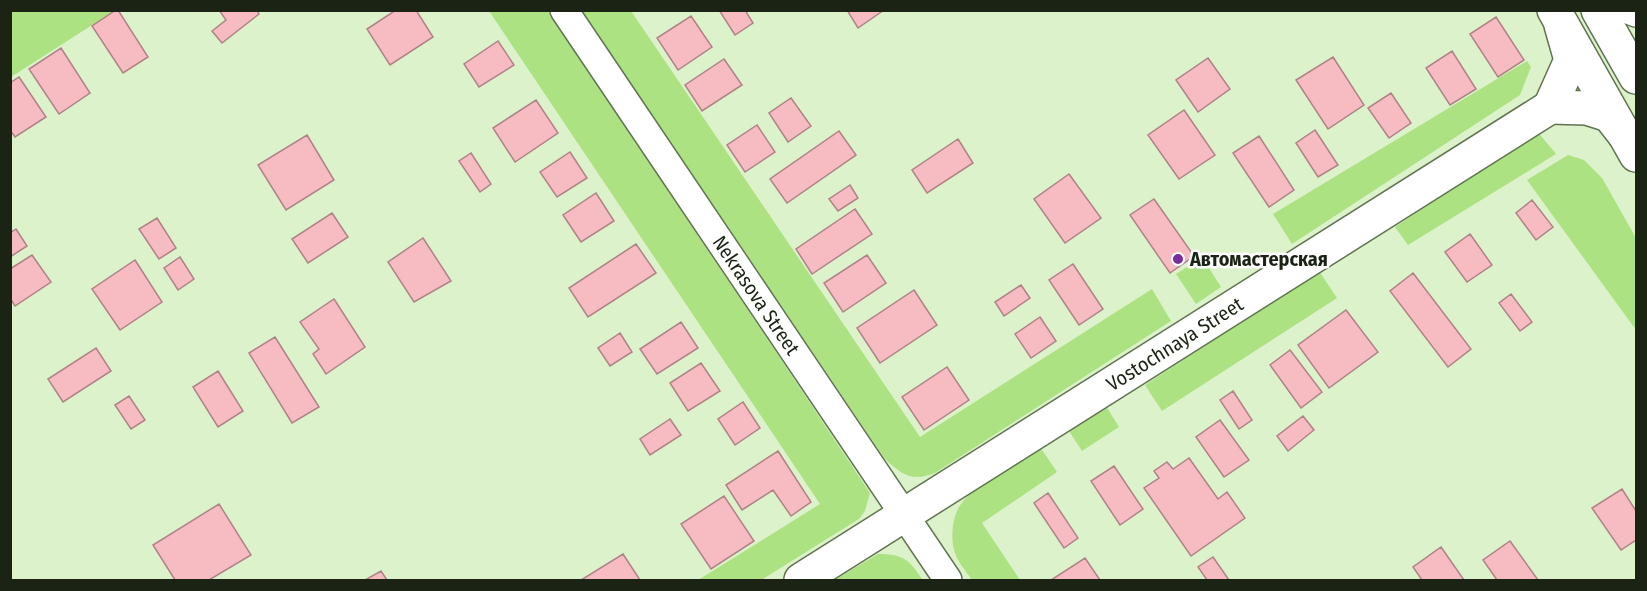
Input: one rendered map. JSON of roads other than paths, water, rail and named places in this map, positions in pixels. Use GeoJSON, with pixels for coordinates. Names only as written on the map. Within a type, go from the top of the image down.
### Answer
{"type":"FeatureCollection","features":[{"type":"Feature","properties":{"kind":"street","name":"Nekrasova Street"},"geometry":{"type":"LineString","coordinates":[[564,10],[948,580]]}},
{"type":"Feature","properties":{"kind":"street"},"geometry":{"type":"LineString","coordinates":[[1598,10],[1636,77]]}},
{"type":"Feature","properties":{"kind":"street"},"geometry":{"type":"LineString","coordinates":[[1628,10],[1636,13]]}},
{"type":"Feature","properties":{"kind":"street"},"geometry":{"type":"LineString","coordinates":[[1557,17],[1571,60],[1550,107],[1587,108],[1609,115],[1630,143]]}},
{"type":"Feature","properties":{"kind":"street"},"geometry":{"type":"LineString","coordinates":[[1557,17],[1630,143]]}},
{"type":"Feature","properties":{"kind":"street","name":"Vostochnaya Street"},"geometry":{"type":"LineString","coordinates":[[801,580],[1550,107]]}},
{"type":"Feature","properties":{"kind":"place","name":"Автомастерская"},"geometry":{"type":"Point","coordinates":[1178,259]}}]}
